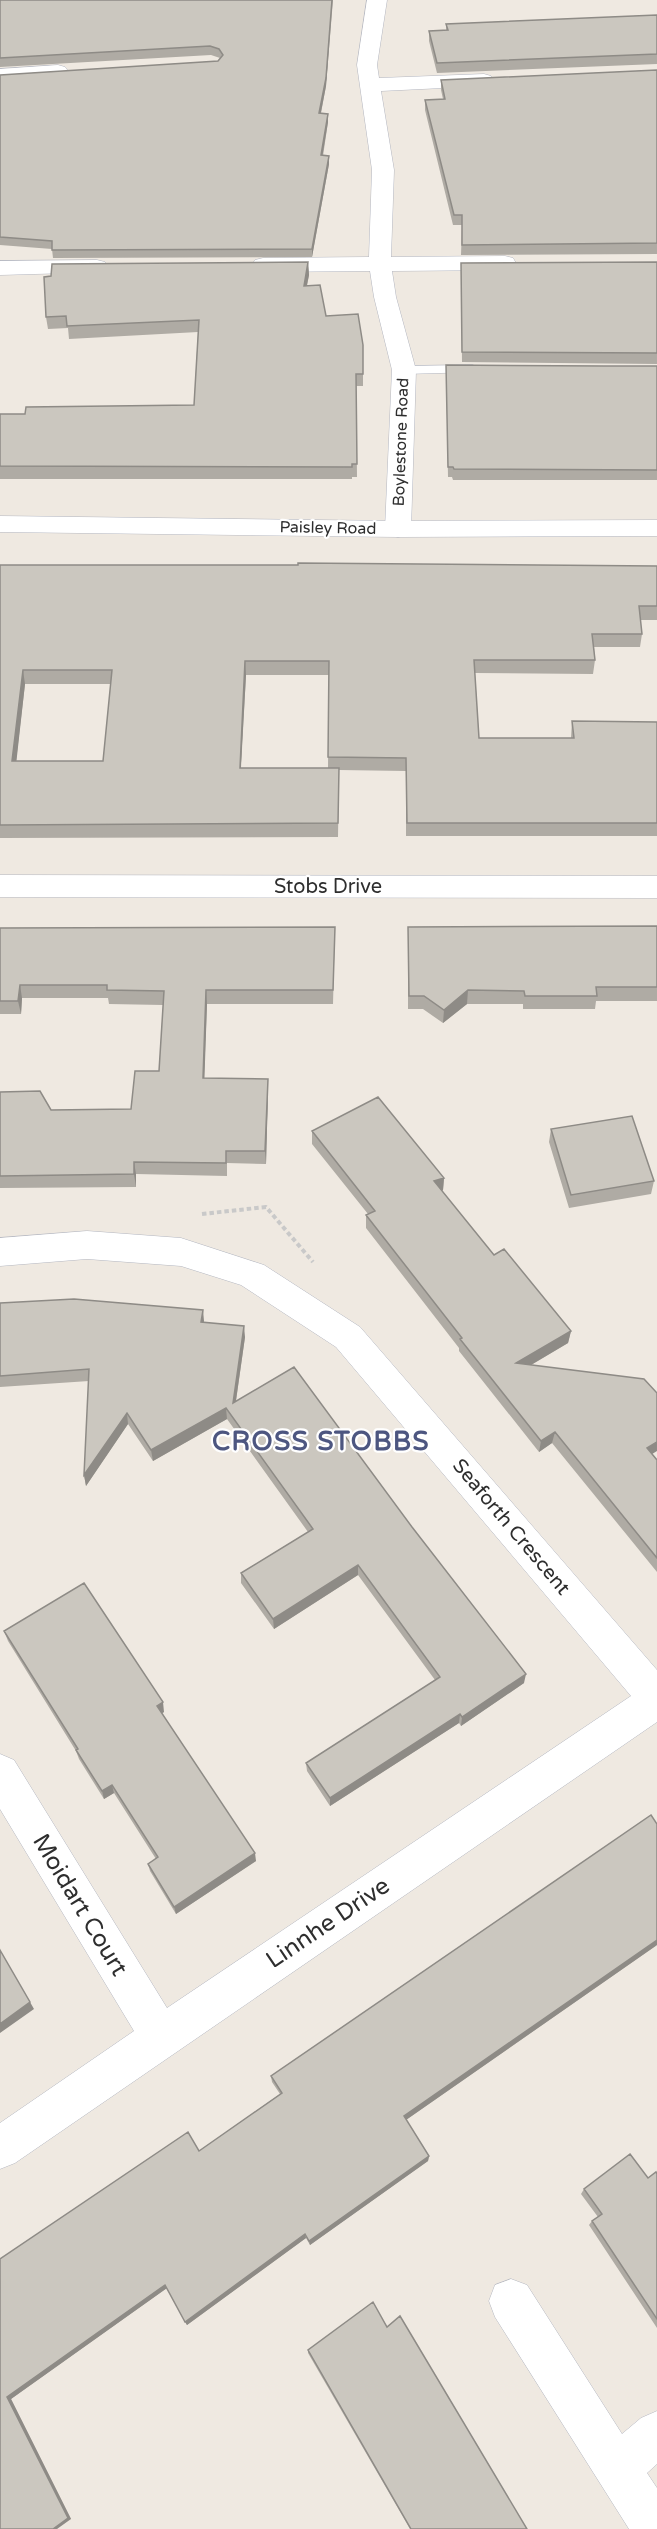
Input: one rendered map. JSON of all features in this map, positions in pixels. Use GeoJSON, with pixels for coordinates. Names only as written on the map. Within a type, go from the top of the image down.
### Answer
{"type":"FeatureCollection","features":[{"type":"Feature","properties":{"kind":"street","name":"Boylestone Road"},"geometry":{"type":"LineString","coordinates":[[377,0],[367,65],[383,170],[380,264],[385,297],[404,370],[398,529]]}},
{"type":"Feature","properties":{"kind":"street"},"geometry":{"type":"LineString","coordinates":[[0,75],[82,70]]}},
{"type":"Feature","properties":{"kind":"street"},"geometry":{"type":"LineString","coordinates":[[369,85],[507,79]]}},
{"type":"Feature","properties":{"kind":"street"},"geometry":{"type":"LineString","coordinates":[[238,266],[522,263]]}},
{"type":"Feature","properties":{"kind":"street"},"geometry":{"type":"LineString","coordinates":[[0,268],[119,267]]}},
{"type":"Feature","properties":{"kind":"street","name":"Paisley Road"},"geometry":{"type":"LineString","coordinates":[[0,524],[398,529],[657,528]]}},
{"type":"Feature","properties":{"kind":"street","name":"Stobs Drive"},"geometry":{"type":"LineString","coordinates":[[0,886],[657,887]]}},
{"type":"Feature","properties":{"kind":"street","name":"Seaforth Crescent"},"geometry":{"type":"LineString","coordinates":[[0,1252],[87,1245],[181,1252],[252,1275],[348,1336],[657,1699]]}},
{"type":"Feature","properties":{"kind":"street","name":"Linnhe Drive"},"geometry":{"type":"LineString","coordinates":[[0,2148],[657,1699]]}},
{"type":"Feature","properties":{"kind":"street","name":"Moidart Court"},"geometry":{"type":"LineString","coordinates":[[0,1773],[160,2037]]}},
{"type":"Feature","properties":{"kind":"street"},"geometry":{"type":"LineString","coordinates":[[511,2301],[656,2529]]}},
{"type":"Feature","properties":{"kind":"street"},"geometry":{"type":"LineString","coordinates":[[617,2469],[657,2434]]}},
{"type":"Feature","properties":{"kind":"lane"},"geometry":{"type":"LineString","coordinates":[[404,370],[435,368],[491,370]]}},
{"type":"Feature","properties":{"kind":"building"},"geometry":{"type":"Polygon","coordinates":[[[0,0],[332,0],[326,78],[319,113],[328,114],[321,155],[329,156],[312,249],[52,250],[52,241],[0,237],[0,75],[218,61],[223,55],[219,49],[210,46],[0,58],[0,0]]]}},
{"type":"Feature","properties":{"kind":"building"},"geometry":{"type":"Polygon","coordinates":[[[657,15],[657,54],[437,63],[429,31],[448,30],[446,24],[657,15]]]}},
{"type":"Feature","properties":{"kind":"building"},"geometry":{"type":"Polygon","coordinates":[[[657,70],[657,243],[462,245],[462,215],[454,215],[425,100],[445,99],[441,80],[657,70]]]}},
{"type":"Feature","properties":{"kind":"building"},"geometry":{"type":"Polygon","coordinates":[[[308,262],[304,286],[320,285],[326,316],[358,314],[363,345],[363,374],[356,374],[357,464],[352,464],[352,467],[0,466],[0,414],[25,414],[26,407],[194,405],[199,320],[67,326],[66,316],[46,317],[44,277],[51,276],[52,264],[308,262]]]}},
{"type":"Feature","properties":{"kind":"building"},"geometry":{"type":"Polygon","coordinates":[[[657,262],[657,353],[462,352],[461,263],[657,262]]]}},
{"type":"Feature","properties":{"kind":"building"},"geometry":{"type":"Polygon","coordinates":[[[446,365],[657,366],[657,470],[454,469],[448,467],[446,365]]]}},
{"type":"Feature","properties":{"kind":"building"},"geometry":{"type":"Polygon","coordinates":[[[298,563],[657,566],[657,606],[639,606],[642,634],[592,634],[595,660],[474,660],[479,738],[574,738],[572,721],[657,722],[657,823],[407,823],[406,758],[328,757],[329,661],[245,661],[240,768],[339,768],[338,823],[0,825],[0,565],[298,565],[298,563]],[[23,670],[12,761],[103,761],[112,670],[23,670]]]}},
{"type":"Feature","properties":{"kind":"building"},"geometry":{"type":"Polygon","coordinates":[[[657,926],[657,987],[596,987],[597,996],[525,996],[524,991],[468,990],[444,1010],[424,996],[409,996],[408,927],[657,926]]]}},
{"type":"Feature","properties":{"kind":"building"},"geometry":{"type":"Polygon","coordinates":[[[335,927],[333,990],[206,990],[203,1078],[268,1079],[265,1151],[226,1151],[226,1163],[134,1162],[134,1174],[0,1176],[0,1092],[40,1091],[51,1110],[131,1109],[135,1071],[159,1071],[164,991],[107,990],[107,985],[20,985],[18,1001],[0,1001],[0,928],[335,927]]]}},
{"type":"Feature","properties":{"kind":"building"},"geometry":{"type":"Polygon","coordinates":[[[378,1097],[444,1178],[434,1181],[494,1255],[504,1249],[571,1331],[516,1363],[644,1379],[657,1393],[657,1442],[647,1448],[657,1460],[657,1558],[555,1432],[541,1441],[366,1215],[375,1211],[312,1131],[378,1097]]]}},
{"type":"Feature","properties":{"kind":"building"},"geometry":{"type":"Polygon","coordinates":[[[632,1116],[654,1181],[571,1195],[551,1129],[632,1116]]]}},
{"type":"Feature","properties":{"kind":"building"},"geometry":{"type":"Polygon","coordinates":[[[74,1299],[203,1310],[201,1322],[244,1326],[233,1403],[294,1367],[412,1527],[526,1674],[462,1717],[460,1714],[330,1798],[306,1763],[440,1677],[358,1565],[273,1619],[241,1573],[313,1529],[226,1408],[151,1450],[127,1413],[84,1475],[89,1369],[0,1376],[0,1303],[74,1299]]]}},
{"type":"Feature","properties":{"kind":"building"},"geometry":{"type":"Polygon","coordinates":[[[84,1583],[163,1702],[157,1706],[255,1853],[174,1907],[148,1864],[158,1857],[112,1785],[102,1791],[4,1631],[84,1583]]]}},
{"type":"Feature","properties":{"kind":"building"},"geometry":{"type":"Polygon","coordinates":[[[651,1815],[657,1824],[657,1940],[404,2116],[429,2156],[309,2241],[305,2234],[185,2322],[165,2285],[7,2397],[68,2518],[53,2529],[0,2529],[0,2259],[188,2132],[199,2151],[282,2093],[271,2076],[651,1815]]]}},
{"type":"Feature","properties":{"kind":"building"},"geometry":{"type":"Polygon","coordinates":[[[0,1950],[30,2002],[0,2024],[0,1950]]]}},
{"type":"Feature","properties":{"kind":"building"},"geometry":{"type":"Polygon","coordinates":[[[630,2154],[648,2178],[656,2172],[657,2174],[657,2319],[592,2221],[602,2214],[584,2189],[630,2154]]]}},
{"type":"Feature","properties":{"kind":"building"},"geometry":{"type":"Polygon","coordinates":[[[373,2302],[387,2327],[400,2316],[527,2529],[411,2529],[308,2350],[373,2302]]]}},
{"type":"Feature","properties":{"kind":"district","name":"CROSS STOBBS"},"geometry":{"type":"Point","coordinates":[321,1441]}}]}
